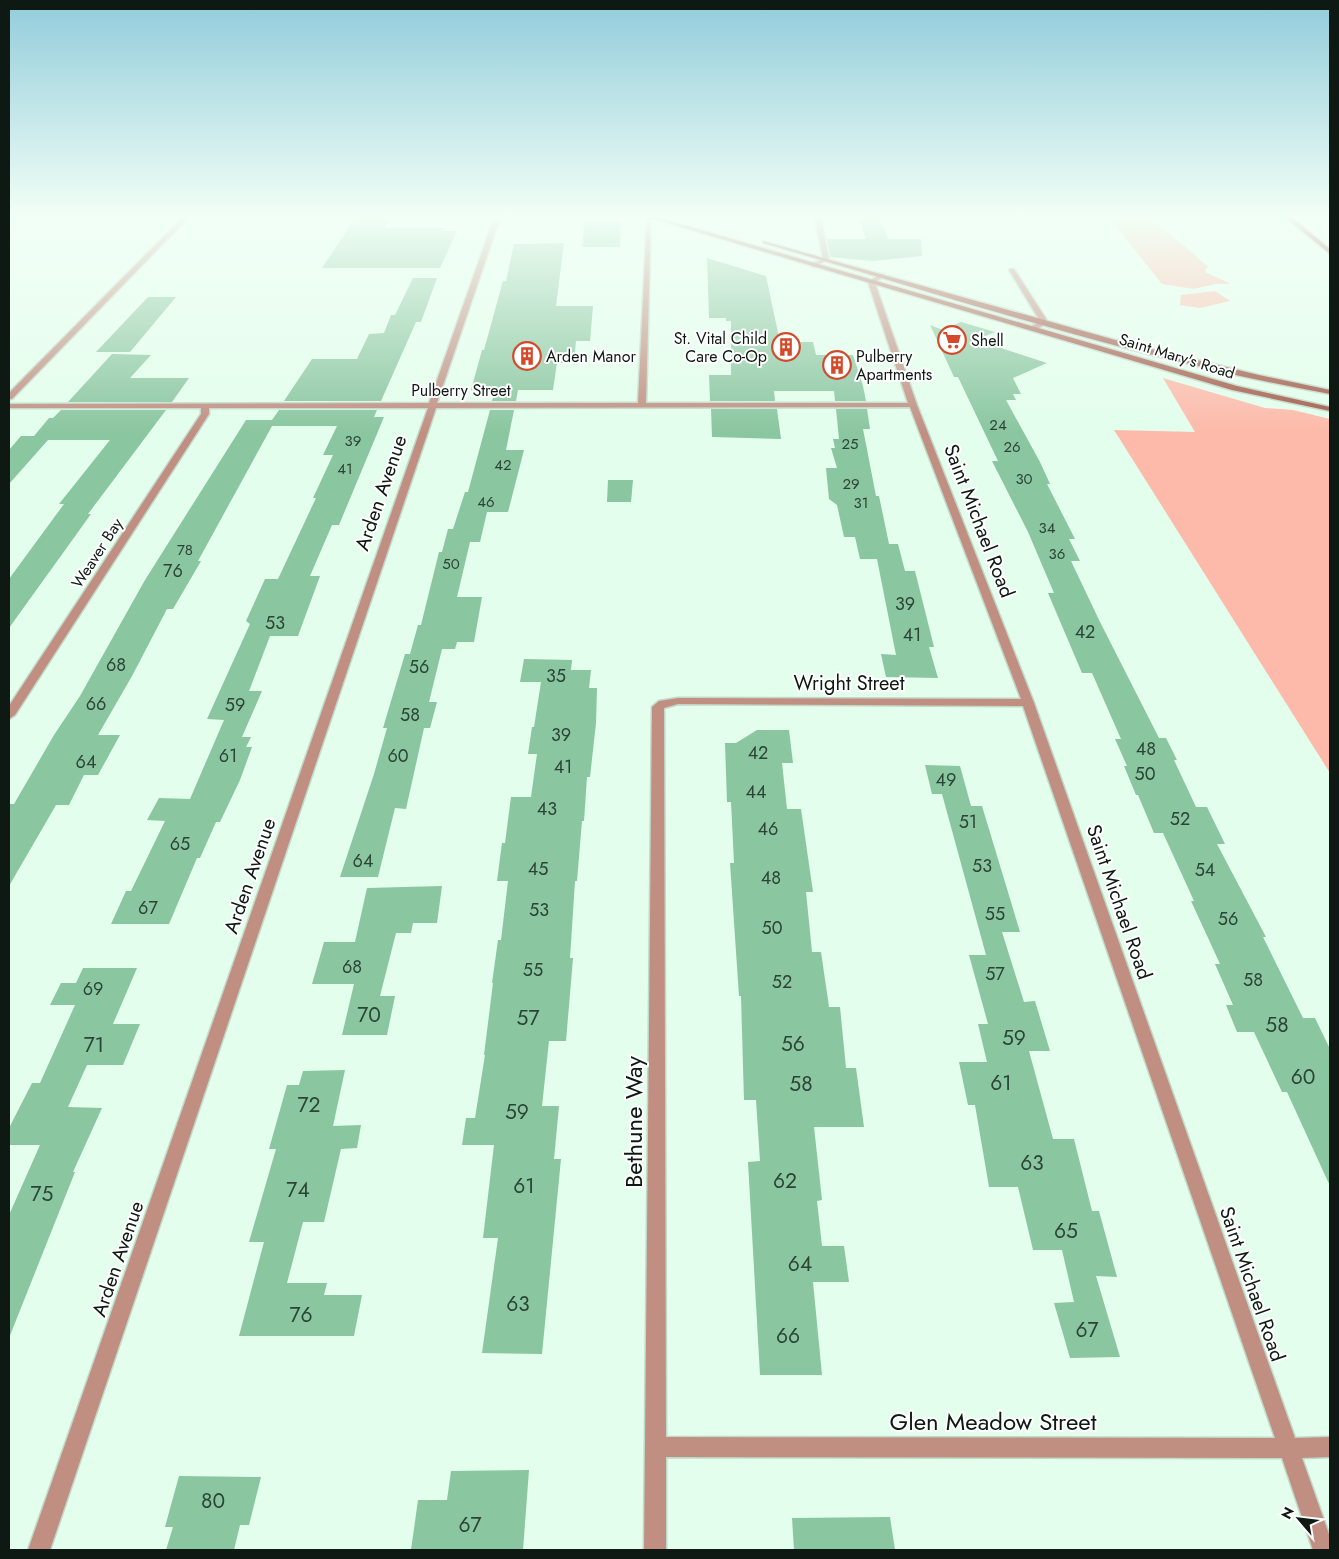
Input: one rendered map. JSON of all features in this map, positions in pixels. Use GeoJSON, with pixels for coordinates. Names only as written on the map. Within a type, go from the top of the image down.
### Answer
{"type":"FeatureCollection","features":[{"type":"Feature","properties":{"kind":"main road","name":"Saint Mary's Road"},"geometry":{"type":"LineString","coordinates":[[907,288],[1033,328],[1235,388],[1330,409]]}},
{"type":"Feature","properties":{"kind":"main road","name":"Saint Mary's Road"},"geometry":{"type":"LineString","coordinates":[[914,288],[1152,353],[1252,377],[1330,392]]}},
{"type":"Feature","properties":{"kind":"street"},"geometry":{"type":"LineString","coordinates":[[9,398],[117,288]]}},
{"type":"Feature","properties":{"kind":"street","name":"Arden Avenue"},"geometry":{"type":"LineString","coordinates":[[39,1550],[473,288]]}},
{"type":"Feature","properties":{"kind":"street"},"geometry":{"type":"LineString","coordinates":[[642,405],[645,288]]}},
{"type":"Feature","properties":{"kind":"street","name":"Saint Michael Road"},"geometry":{"type":"LineString","coordinates":[[880,288],[913,406],[1028,703],[1324,1550]]}},
{"type":"Feature","properties":{"kind":"street"},"geometry":{"type":"LineString","coordinates":[[1023,288],[1044,322],[1033,328]]}},
{"type":"Feature","properties":{"kind":"street","name":"Pulberry Street"},"geometry":{"type":"LineString","coordinates":[[9,406],[913,406]]}},
{"type":"Feature","properties":{"kind":"street","name":"Weaver Bay"},"geometry":{"type":"LineString","coordinates":[[9,715],[205,414],[205,406]]}},
{"type":"Feature","properties":{"kind":"street","name":"Wright Street"},"geometry":{"type":"LineString","coordinates":[[670,701],[1028,703]]}},
{"type":"Feature","properties":{"kind":"street","name":"Bethune Way"},"geometry":{"type":"LineString","coordinates":[[655,1550],[658,707],[670,701]]}},
{"type":"Feature","properties":{"kind":"street","name":"Glen Meadow Street"},"geometry":{"type":"LineString","coordinates":[[656,1447],[1330,1447]]}},
{"type":"Feature","properties":{"kind":"shaded area"},"geometry":{"type":"Polygon","coordinates":[[[1215,291],[1230,301],[1200,308],[1180,305],[1181,295],[1215,291]]]}},
{"type":"Feature","properties":{"kind":"shaded area"},"geometry":{"type":"Polygon","coordinates":[[[1163,378],[1265,408],[1293,410],[1330,419],[1330,773],[1114,430],[1195,432],[1163,378]]]}},
{"type":"Feature","properties":{"kind":"building"},"geometry":{"type":"Polygon","coordinates":[[[408,288],[433,288],[421,322],[416,322],[381,401],[284,401],[312,359],[357,359],[369,334],[384,333],[391,315],[395,315],[408,288]]]}},
{"type":"Feature","properties":{"kind":"building"},"geometry":{"type":"Polygon","coordinates":[[[501,288],[558,288],[556,306],[593,306],[590,341],[576,341],[574,363],[557,363],[553,390],[518,390],[516,401],[492,401],[495,390],[471,390],[482,350],[484,350],[501,288]]]}},
{"type":"Feature","properties":{"kind":"building"},"geometry":{"type":"Polygon","coordinates":[[[708,288],[768,288],[780,342],[813,342],[816,355],[853,355],[866,401],[835,401],[834,391],[774,391],[775,401],[710,401],[709,375],[731,375],[731,321],[726,321],[726,318],[709,318],[708,288]]]}},
{"type":"Feature","properties":{"kind":"building"},"geometry":{"type":"Polygon","coordinates":[[[148,297],[176,297],[130,352],[96,352],[148,297]]]}},
{"type":"Feature","properties":{"kind":"building"},"geometry":{"type":"Polygon","coordinates":[[[961,322],[995,332],[976,340],[1047,363],[1013,378],[1021,394],[1013,394],[1016,400],[1006,400],[1040,462],[1050,484],[1047,484],[1075,539],[1069,539],[1080,561],[1071,561],[1100,622],[1159,738],[1166,738],[1196,807],[1207,807],[1225,844],[1217,844],[1266,937],[1263,937],[1303,1018],[1315,1018],[1330,1049],[1330,1186],[1287,1092],[1282,1092],[1254,1032],[1237,1032],[1226,1005],[1233,1005],[1215,964],[1220,964],[1191,901],[1194,901],[1163,833],[1154,833],[1138,795],[1136,795],[1124,766],[1127,766],[1115,739],[1121,739],[1092,673],[1082,673],[1048,593],[1054,593],[1028,532],[992,461],[998,461],[958,377],[954,377],[930,325],[943,330],[961,322]]]}},
{"type":"Feature","properties":{"kind":"building"},"geometry":{"type":"Polygon","coordinates":[[[112,354],[151,355],[130,378],[189,378],[172,402],[68,402],[112,354]]]}},
{"type":"Feature","properties":{"kind":"building"},"geometry":{"type":"Polygon","coordinates":[[[711,409],[777,409],[781,439],[712,437],[711,409]]]}},
{"type":"Feature","properties":{"kind":"building"},"geometry":{"type":"Polygon","coordinates":[[[836,409],[867,409],[870,429],[863,429],[876,496],[879,496],[889,544],[898,544],[905,571],[915,571],[934,647],[929,647],[938,678],[886,677],[881,654],[896,655],[877,559],[860,559],[855,537],[844,537],[837,505],[829,499],[826,468],[837,468],[831,448],[835,448],[833,439],[839,439],[836,409]]]}},
{"type":"Feature","properties":{"kind":"building"},"geometry":{"type":"Polygon","coordinates":[[[61,410],[166,410],[88,514],[91,514],[9,628],[9,579],[64,504],[59,504],[110,440],[48,440],[9,484],[9,450],[21,436],[34,436],[49,418],[53,418],[61,410]]]}},
{"type":"Feature","properties":{"kind":"building"},"geometry":{"type":"Polygon","coordinates":[[[279,410],[377,410],[374,417],[384,417],[339,525],[332,525],[310,576],[320,576],[298,636],[270,636],[249,691],[262,691],[242,737],[251,737],[246,747],[252,747],[240,780],[220,822],[216,822],[200,858],[197,858],[169,924],[111,924],[126,891],[131,891],[165,821],[147,820],[159,798],[190,799],[224,720],[207,719],[250,624],[246,621],[265,579],[278,579],[316,498],[313,498],[333,455],[323,455],[337,426],[272,426],[198,561],[201,561],[173,609],[167,609],[98,735],[120,735],[98,775],[84,775],[69,805],[56,805],[9,886],[9,804],[14,804],[54,735],[80,696],[145,580],[246,420],[272,420],[279,410]]]}},
{"type":"Feature","properties":{"kind":"building"},"geometry":{"type":"Polygon","coordinates":[[[490,410],[514,410],[506,450],[524,450],[508,512],[487,512],[480,542],[470,542],[457,597],[482,597],[474,642],[457,642],[455,649],[442,649],[429,702],[437,702],[430,728],[424,728],[406,809],[395,808],[378,877],[340,877],[374,774],[387,728],[383,728],[405,654],[410,654],[418,625],[421,625],[439,552],[442,552],[448,529],[453,529],[465,492],[468,492],[490,410]]]}},
{"type":"Feature","properties":{"kind":"building"},"geometry":{"type":"Polygon","coordinates":[[[608,480],[633,480],[631,502],[607,502],[608,480]]]}},
{"type":"Feature","properties":{"kind":"building"},"geometry":{"type":"Polygon","coordinates":[[[524,659],[572,660],[571,670],[591,670],[589,688],[597,688],[596,723],[590,777],[587,777],[577,881],[575,881],[570,958],[573,958],[566,1041],[549,1041],[542,1106],[559,1106],[554,1159],[561,1159],[542,1354],[482,1353],[498,1238],[483,1238],[494,1145],[462,1145],[466,1118],[475,1118],[485,1055],[498,940],[501,940],[508,881],[497,881],[502,843],[505,843],[511,797],[531,797],[537,754],[528,754],[541,682],[520,682],[524,659]]]}},
{"type":"Feature","properties":{"kind":"building"},"geometry":{"type":"Polygon","coordinates":[[[757,730],[789,730],[793,763],[782,763],[787,809],[801,809],[813,892],[806,892],[812,952],[821,952],[829,1007],[840,1007],[846,1068],[856,1068],[864,1127],[814,1127],[822,1200],[817,1201],[822,1246],[844,1246],[849,1282],[813,1282],[822,1375],[760,1375],[748,1162],[760,1161],[756,1100],[744,1100],[741,996],[739,996],[730,863],[734,863],[731,802],[727,802],[725,743],[736,743],[757,730]]]}},
{"type":"Feature","properties":{"kind":"building"},"geometry":{"type":"Polygon","coordinates":[[[925,765],[960,766],[971,806],[982,806],[1020,932],[1002,932],[1024,1002],[1035,1001],[1050,1051],[1029,1051],[1053,1139],[1074,1139],[1092,1211],[1099,1211],[1117,1277],[1096,1276],[1120,1357],[1070,1358],[1054,1303],[1074,1302],[1062,1250],[1033,1250],[1018,1187],[989,1187],[975,1105],[968,1105],[959,1062],[987,1062],[978,1024],[988,1024],[969,955],[986,955],[942,794],[932,794],[925,765]]]}},
{"type":"Feature","properties":{"kind":"building"},"geometry":{"type":"Polygon","coordinates":[[[442,886],[437,923],[413,923],[411,933],[396,933],[380,996],[395,996],[387,1035],[342,1035],[354,984],[312,984],[324,942],[355,942],[367,888],[442,886]]]}},
{"type":"Feature","properties":{"kind":"building"},"geometry":{"type":"Polygon","coordinates":[[[83,968],[137,968],[113,1024],[140,1024],[123,1065],[87,1065],[68,1107],[102,1108],[73,1172],[75,1172],[9,1338],[9,1215],[40,1145],[9,1145],[9,1128],[32,1083],[40,1083],[75,1005],[50,1005],[61,983],[76,983],[83,968]]]}},
{"type":"Feature","properties":{"kind":"building"},"geometry":{"type":"Polygon","coordinates":[[[345,1070],[333,1126],[361,1125],[357,1148],[341,1149],[324,1222],[303,1222],[287,1283],[327,1283],[324,1295],[362,1295],[354,1336],[239,1336],[264,1242],[249,1242],[276,1149],[269,1149],[287,1085],[299,1085],[303,1071],[345,1070]]]}},
{"type":"Feature","properties":{"kind":"building"},"geometry":{"type":"Polygon","coordinates":[[[529,1470],[523,1550],[411,1550],[418,1500],[447,1500],[451,1471],[529,1470]]]}},
{"type":"Feature","properties":{"kind":"building"},"geometry":{"type":"Polygon","coordinates":[[[179,1476],[261,1477],[249,1525],[240,1525],[234,1550],[166,1550],[173,1527],[165,1527],[179,1476]]]}},
{"type":"Feature","properties":{"kind":"building"},"geometry":{"type":"Polygon","coordinates":[[[890,1517],[895,1550],[794,1550],[792,1518],[890,1517]]]}},
{"type":"Feature","properties":{"kind":"place","name":"Shell"},"geometry":{"type":"Point","coordinates":[952,340]}},
{"type":"Feature","properties":{"kind":"place","name":"St. Vital Child Care Co-Op"},"geometry":{"type":"Point","coordinates":[786,347]}},
{"type":"Feature","properties":{"kind":"place","name":"Arden Manor"},"geometry":{"type":"Point","coordinates":[527,356]}},
{"type":"Feature","properties":{"kind":"place","name":"Pulberry Apartments"},"geometry":{"type":"Point","coordinates":[837,365]}}]}
